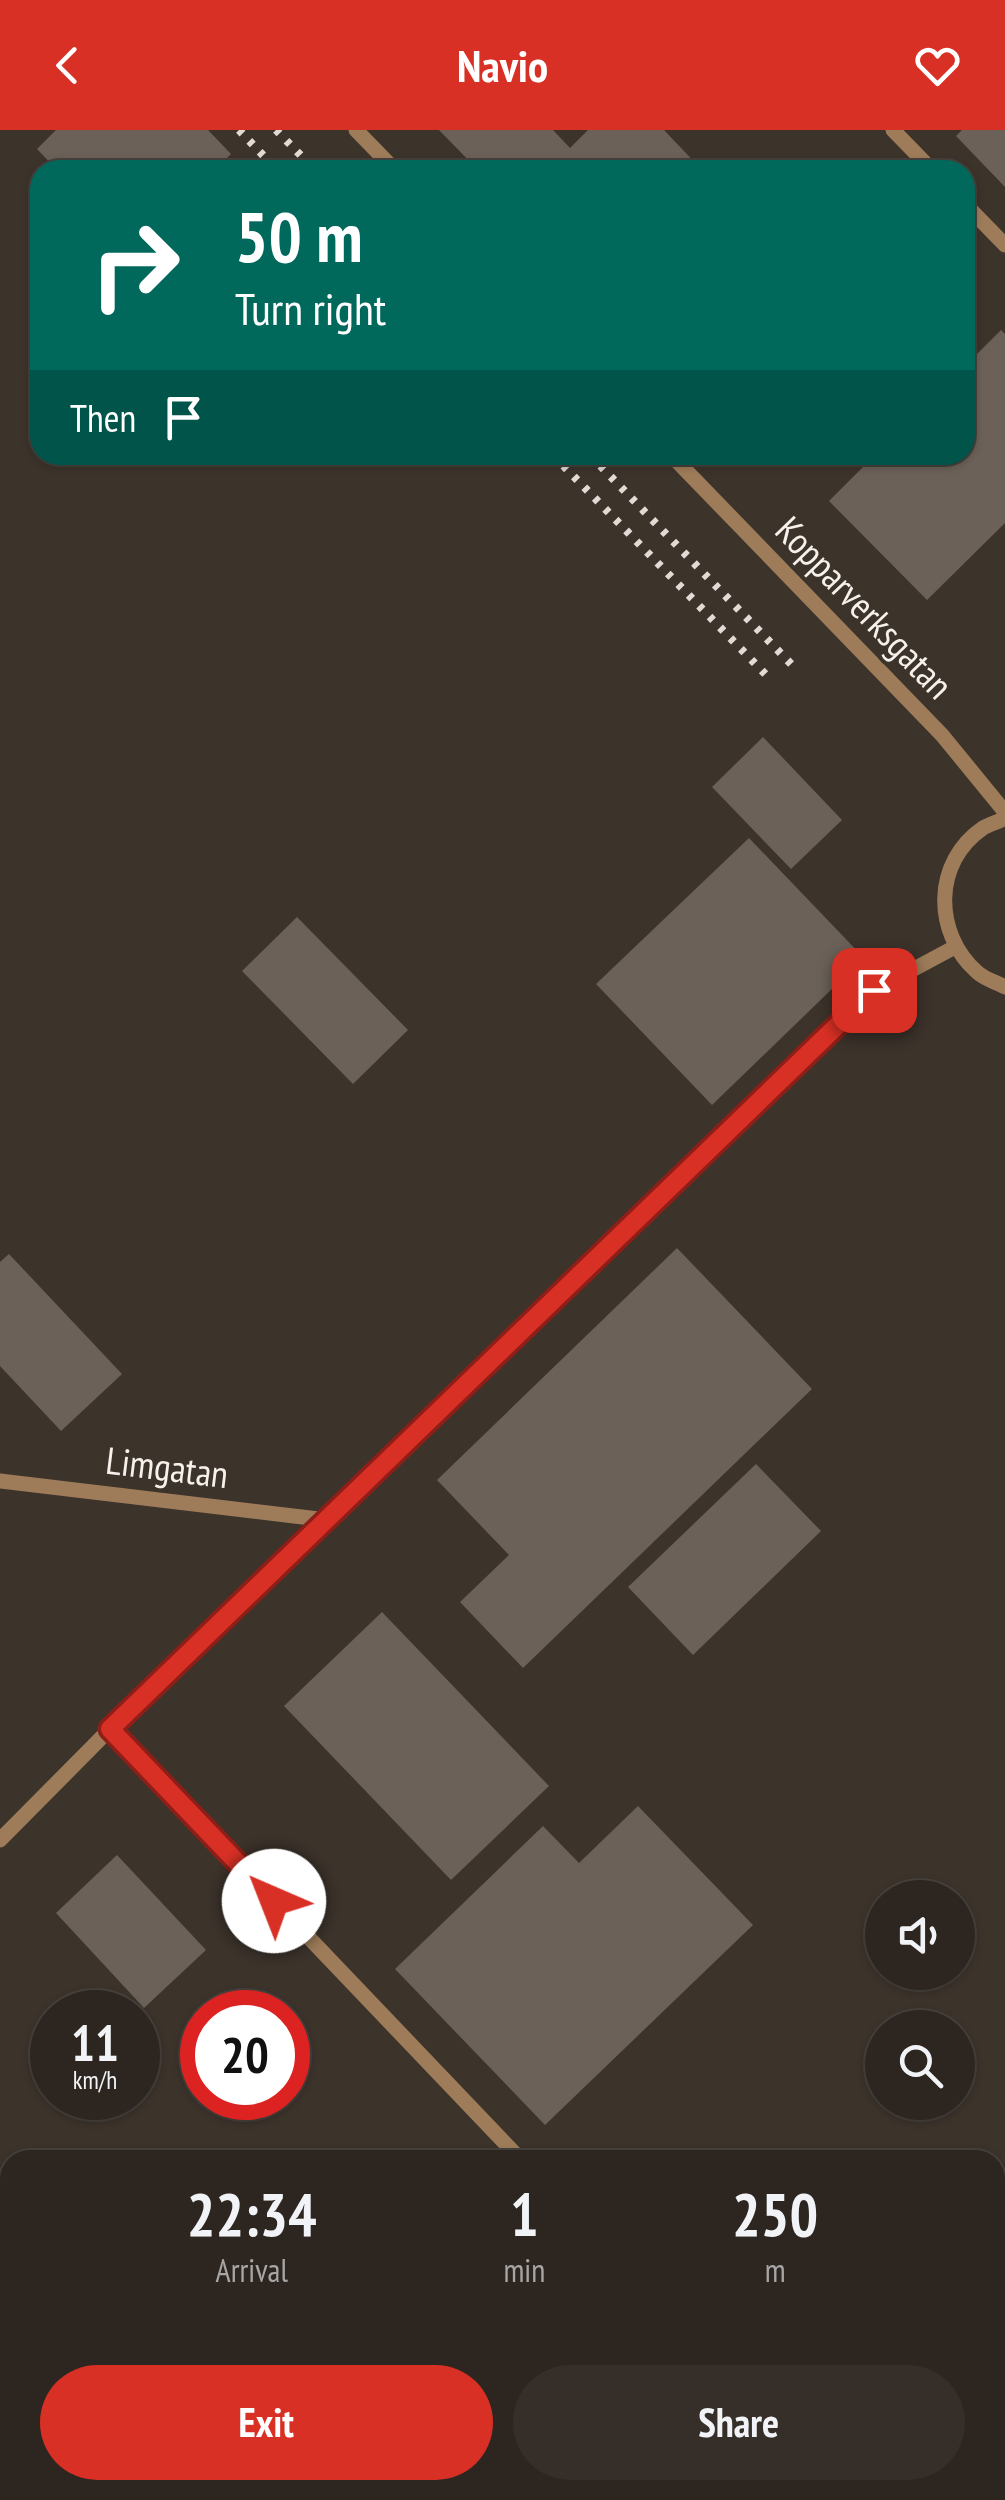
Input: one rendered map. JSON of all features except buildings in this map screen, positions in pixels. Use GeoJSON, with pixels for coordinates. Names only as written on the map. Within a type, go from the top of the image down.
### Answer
{"type":"FeatureCollection","features":[{"type":"Feature","properties":{"kind":"lane"},"geometry":{"type":"LineString","coordinates":[[356,130],[385,160]]}},
{"type":"Feature","properties":{"kind":"lane"},"geometry":{"type":"LineString","coordinates":[[894,130],[922,160]]}},
{"type":"Feature","properties":{"kind":"lane"},"geometry":{"type":"LineString","coordinates":[[975,214],[1005,246]]}},
{"type":"Feature","properties":{"kind":"lane","name":"Kopparverksgatan"},"geometry":{"type":"LineString","coordinates":[[681,465],[942,735],[1005,815]]}},
{"type":"Feature","properties":{"kind":"lane"},"geometry":{"type":"LineString","coordinates":[[1005,815],[964,846],[950,869],[944,895],[946,922],[956,947],[979,974],[1005,986]]}},
{"type":"Feature","properties":{"kind":"lane"},"geometry":{"type":"LineString","coordinates":[[0,1840],[874,990],[956,947]]}},
{"type":"Feature","properties":{"kind":"lane","name":"Limgatan"},"geometry":{"type":"LineString","coordinates":[[0,1482],[326,1520]]}},
{"type":"Feature","properties":{"kind":"lane"},"geometry":{"type":"LineString","coordinates":[[110,1729],[511,2150]]}},
{"type":"Feature","properties":{"kind":"railway"},"geometry":{"type":"LineString","coordinates":[[239,130],[268,160]]}},
{"type":"Feature","properties":{"kind":"railway"},"geometry":{"type":"LineString","coordinates":[[276,130],[305,160]]}},
{"type":"Feature","properties":{"kind":"railway"},"geometry":{"type":"LineString","coordinates":[[563,465],[772,681]]}},
{"type":"Feature","properties":{"kind":"railway"},"geometry":{"type":"LineString","coordinates":[[600,465],[793,666]]}},
{"type":"Feature","properties":{"kind":"route"},"geometry":{"type":"LineString","coordinates":[[274,1901],[110,1729],[874,990]]}}]}
